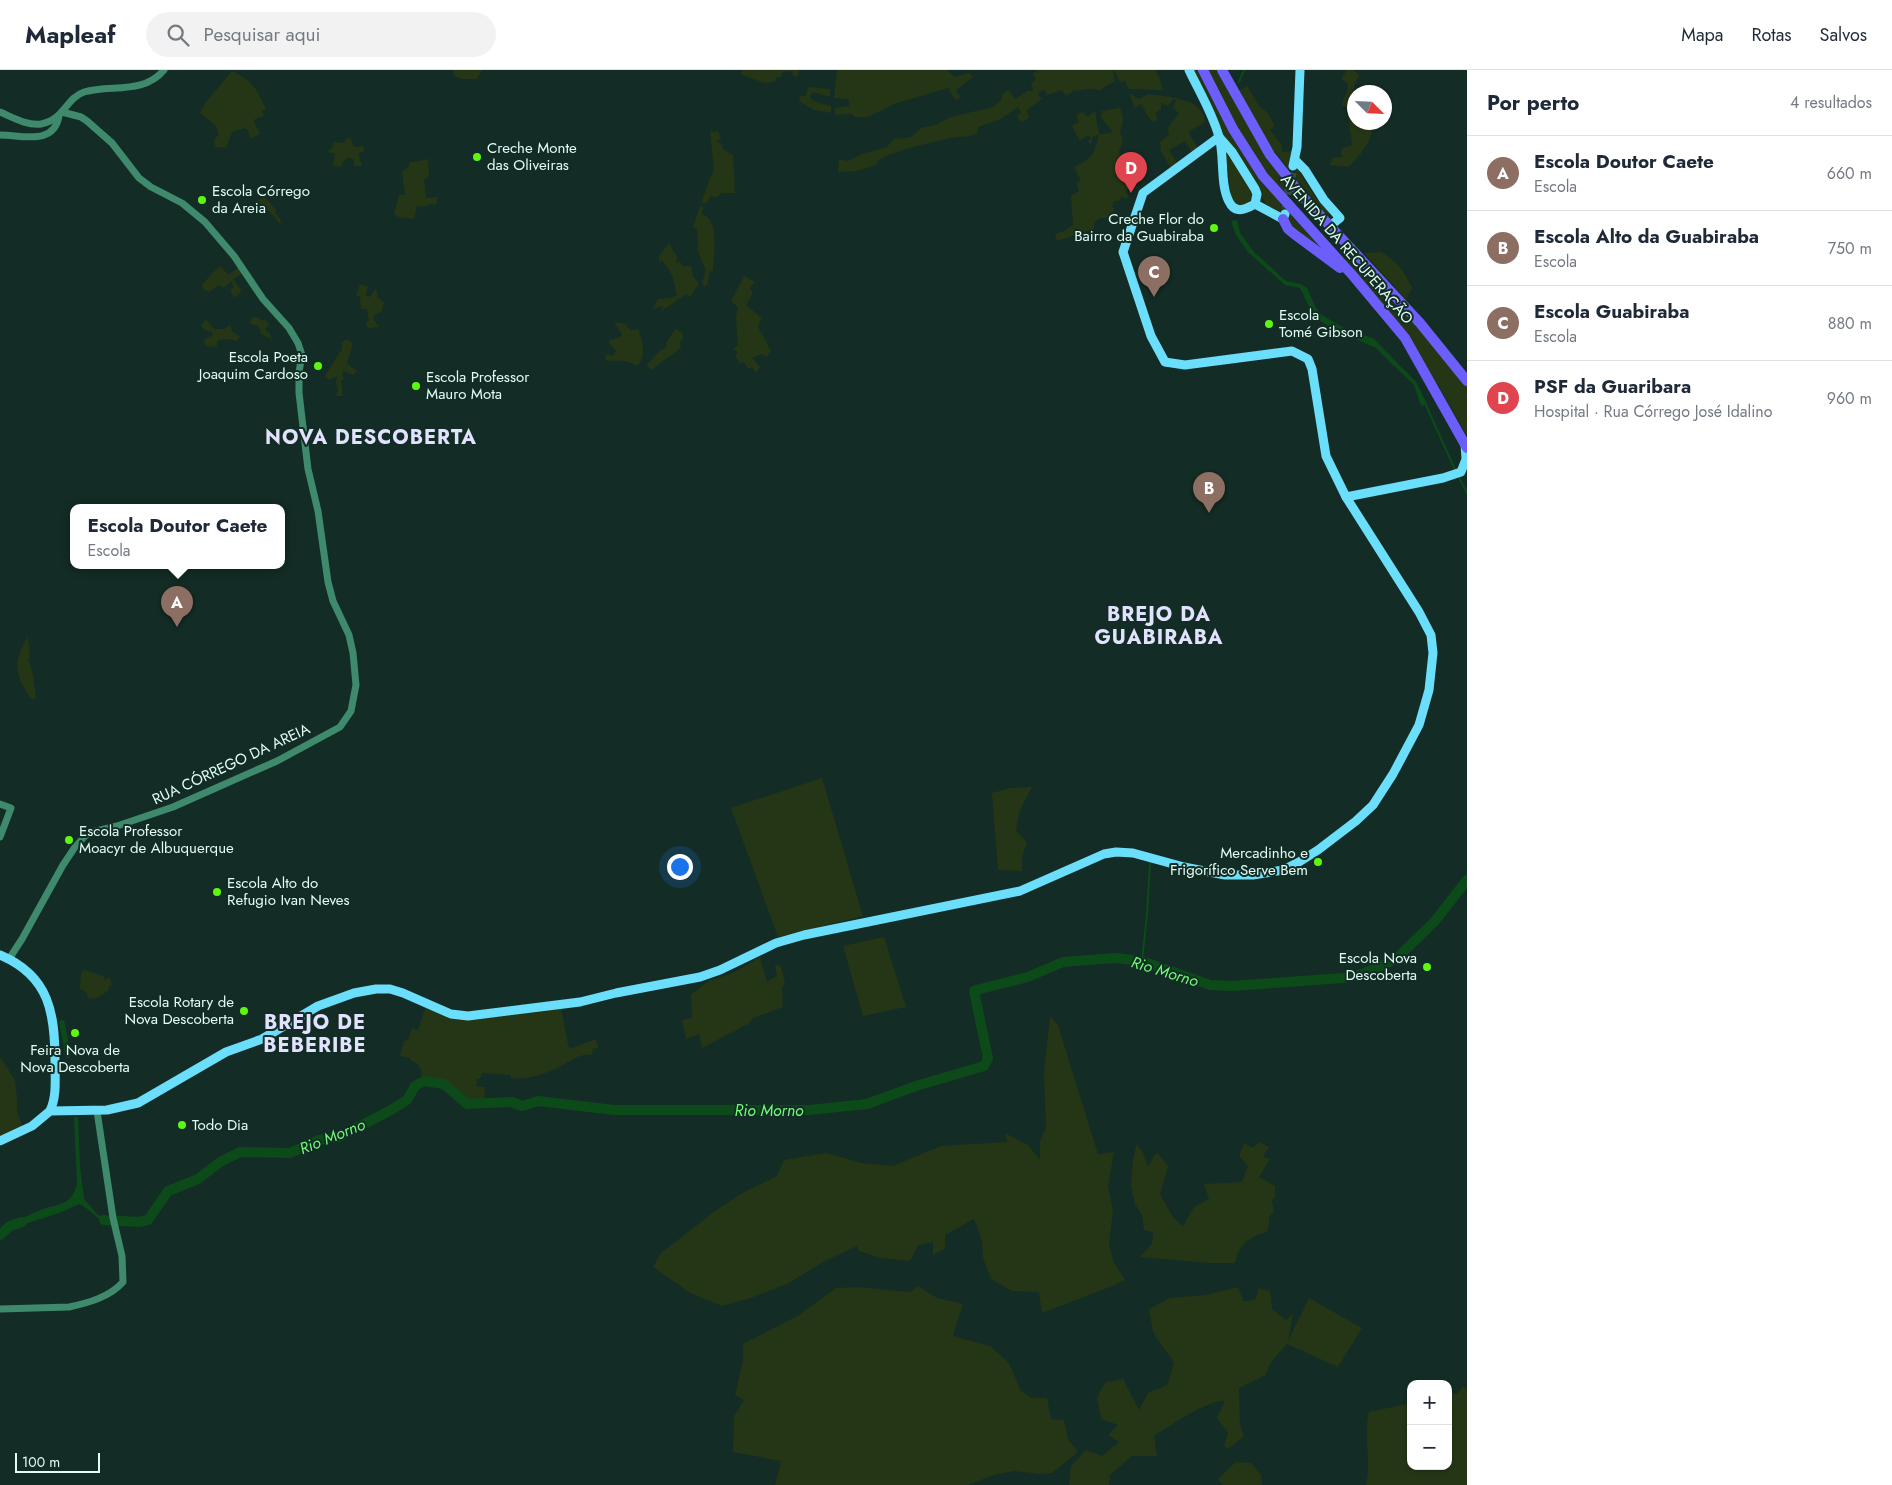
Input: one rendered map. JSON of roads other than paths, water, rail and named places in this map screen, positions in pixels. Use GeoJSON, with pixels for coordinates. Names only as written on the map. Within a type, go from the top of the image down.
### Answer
{"type":"FeatureCollection","features":[{"type":"Feature","properties":{"kind":"highway","name":"AVENIDA DA RECUPERAÇÃO"},"geometry":{"type":"LineString","coordinates":[[1203,70],[1233,129],[1263,176],[1354,277],[1404,338],[1466,446]]}},
{"type":"Feature","properties":{"kind":"highway","name":"AVENIDA DA RECUPERAÇÃO"},"geometry":{"type":"LineString","coordinates":[[1222,70],[1232,91],[1270,155],[1304,198],[1420,323],[1467,381]]}},
{"type":"Feature","properties":{"kind":"highway"},"geometry":{"type":"LineString","coordinates":[[1227,70],[1231,80],[1232,91]]}},
{"type":"Feature","properties":{"kind":"highway"},"geometry":{"type":"LineString","coordinates":[[1284,217],[1288,229],[1354,277]]}},
{"type":"Feature","properties":{"kind":"main road"},"geometry":{"type":"LineString","coordinates":[[1189,70],[1217,142],[1226,191],[1232,206],[1237,210],[1244,210],[1255,204]]}},
{"type":"Feature","properties":{"kind":"main road"},"geometry":{"type":"LineString","coordinates":[[1300,70],[1294,163],[1305,170],[1324,200],[1340,218],[1330,226]]}},
{"type":"Feature","properties":{"kind":"main road"},"geometry":{"type":"LineString","coordinates":[[1217,142],[1232,152],[1257,194],[1255,204]]}},
{"type":"Feature","properties":{"kind":"main road"},"geometry":{"type":"LineString","coordinates":[[50,1111],[98,1111],[127,1107],[138,1103],[226,1052],[262,1039],[318,1006],[366,991],[376,989],[400,992],[438,1009],[460,1015],[480,1015],[551,1007],[700,977],[720,970],[776,943],[804,935],[1020,891],[1104,854],[1116,852],[1133,853],[1184,867],[1224,875],[1253,875],[1283,870],[1318,850],[1356,821],[1373,805],[1393,774],[1419,725],[1429,690],[1433,653],[1431,635],[1346,497],[1326,456],[1312,369],[1308,359],[1292,350],[1185,365],[1165,362],[1151,336],[1123,252],[1143,193],[1217,142]]}},
{"type":"Feature","properties":{"kind":"main road"},"geometry":{"type":"LineString","coordinates":[[1255,204],[1284,217]]}},
{"type":"Feature","properties":{"kind":"main road"},"geometry":{"type":"LineString","coordinates":[[1346,497],[1464,472],[1466,446]]}},
{"type":"Feature","properties":{"kind":"main road"},"geometry":{"type":"LineString","coordinates":[[0,1141],[32,1126],[50,1111],[54,1101],[55,1085],[55,1040],[53,1016],[49,1003],[41,988],[27,972],[4,957]]}},
{"type":"Feature","properties":{"kind":"street"},"geometry":{"type":"LineString","coordinates":[[0,134],[48,135],[54,130],[61,114],[79,94],[97,90],[137,86],[155,79],[164,70]]}},
{"type":"Feature","properties":{"kind":"street"},"geometry":{"type":"LineString","coordinates":[[0,112],[33,124],[43,123],[61,114]]}},
{"type":"Feature","properties":{"kind":"street","name":"RUA CÓRREGO DA AREIA"},"geometry":{"type":"LineString","coordinates":[[4,957],[22,939],[63,866],[84,836],[173,807],[277,761],[340,727],[350,713],[355,700],[356,685],[349,635],[332,601],[318,512],[308,469],[300,393],[299,372],[302,355],[298,343],[289,328],[263,299],[234,256],[205,222],[182,203],[156,190],[139,178],[112,143],[87,120],[81,117],[61,114]]}},
{"type":"Feature","properties":{"kind":"street"},"geometry":{"type":"LineString","coordinates":[[0,804],[11,808],[0,837]]}},
{"type":"Feature","properties":{"kind":"street"},"geometry":{"type":"LineString","coordinates":[[0,1309],[69,1307],[107,1294],[123,1282],[122,1256],[113,1218],[98,1111]]}},
{"type":"Feature","properties":{"kind":"waterway"},"geometry":{"type":"LineString","coordinates":[[1239,82],[1244,70]]}},
{"type":"Feature","properties":{"kind":"waterway"},"geometry":{"type":"LineString","coordinates":[[1425,403],[1456,472]]}},
{"type":"Feature","properties":{"kind":"waterway"},"geometry":{"type":"LineString","coordinates":[[1458,476],[1467,493]]}},
{"type":"Feature","properties":{"kind":"waterway"},"geometry":{"type":"LineString","coordinates":[[1142,961],[1150,863]]}},
{"type":"Feature","properties":{"kind":"waterway","name":"Rio Morno"},"geometry":{"type":"LineString","coordinates":[[104,1220],[139,1222],[148,1220],[168,1191],[198,1179],[220,1162],[240,1152],[290,1153],[319,1140],[339,1137],[407,1100],[415,1086],[424,1081],[444,1084],[467,1104],[512,1102],[522,1106],[538,1101],[614,1110],[809,1110],[867,1104],[916,1086],[984,1066],[988,1058],[974,991],[976,990],[1028,977],[1063,962],[1115,958],[1142,961],[1210,985],[1232,986],[1343,978],[1359,975],[1395,960],[1435,921],[1467,880]]}},
{"type":"Feature","properties":{"kind":"waterway"},"geometry":{"type":"LineString","coordinates":[[62,1023],[68,1055]]}},
{"type":"Feature","properties":{"kind":"waterway","name":"Rio Morno"},"geometry":{"type":"LineString","coordinates":[[0,1235],[10,1226],[22,1222]]}},
{"type":"Feature","properties":{"kind":"tunnel"},"geometry":{"type":"LineString","coordinates":[[1286,208],[1293,166]]}},
{"type":"Feature","properties":{"kind":"place","name":"Creche Monte das Oliveiras"},"geometry":{"type":"Point","coordinates":[477,157]}},
{"type":"Feature","properties":{"kind":"place","name":"PSF da Guaribara"},"geometry":{"type":"Point","coordinates":[1131,193]}},
{"type":"Feature","properties":{"kind":"place","name":"Escola Córrego da Areia"},"geometry":{"type":"Point","coordinates":[202,200]}},
{"type":"Feature","properties":{"kind":"place","name":"Creche Flor do Bairro da Guabiraba"},"geometry":{"type":"Point","coordinates":[1214,228]}},
{"type":"Feature","properties":{"kind":"place","name":"Escola Guabiraba"},"geometry":{"type":"Point","coordinates":[1154,297]}},
{"type":"Feature","properties":{"kind":"place","name":"Escola Tomé Gibson"},"geometry":{"type":"Point","coordinates":[1269,324]}},
{"type":"Feature","properties":{"kind":"place","name":"Escola Poeta Joaquim Cardoso"},"geometry":{"type":"Point","coordinates":[318,366]}},
{"type":"Feature","properties":{"kind":"place","name":"Escola Professor Mauro Mota"},"geometry":{"type":"Point","coordinates":[416,386]}},
{"type":"Feature","properties":{"kind":"place","name":"Escola Alto da Guabiraba"},"geometry":{"type":"Point","coordinates":[1209,513]}},
{"type":"Feature","properties":{"kind":"place","name":"Escola Doutor Caete"},"geometry":{"type":"Point","coordinates":[177,627]}},
{"type":"Feature","properties":{"kind":"place","name":"Escola Professor Moacyr de Albuquerque"},"geometry":{"type":"Point","coordinates":[69,840]}},
{"type":"Feature","properties":{"kind":"place","name":"Mercadinho e Frigorífico Serve Bem"},"geometry":{"type":"Point","coordinates":[1318,862]}},
{"type":"Feature","properties":{"kind":"place","name":"Escola Alto do Refugio Ivan Neves"},"geometry":{"type":"Point","coordinates":[217,892]}},
{"type":"Feature","properties":{"kind":"place","name":"Escola Nova Descoberta"},"geometry":{"type":"Point","coordinates":[1427,967]}},
{"type":"Feature","properties":{"kind":"place","name":"Escola Rotary de Nova Descoberta"},"geometry":{"type":"Point","coordinates":[244,1011]}},
{"type":"Feature","properties":{"kind":"place","name":"Feira Nova de Nova Descoberta"},"geometry":{"type":"Point","coordinates":[75,1033]}},
{"type":"Feature","properties":{"kind":"place","name":"Todo Dia"},"geometry":{"type":"Point","coordinates":[182,1125]}},
{"type":"Feature","properties":{"kind":"district","name":"NOVA DESCOBERTA"},"geometry":{"type":"Point","coordinates":[371,437]}},
{"type":"Feature","properties":{"kind":"district","name":"BREJO DA GUABIRABA"},"geometry":{"type":"Point","coordinates":[1159,626]}},
{"type":"Feature","properties":{"kind":"district","name":"BREJO DE BEBERIBE"},"geometry":{"type":"Point","coordinates":[315,1034]}}]}
